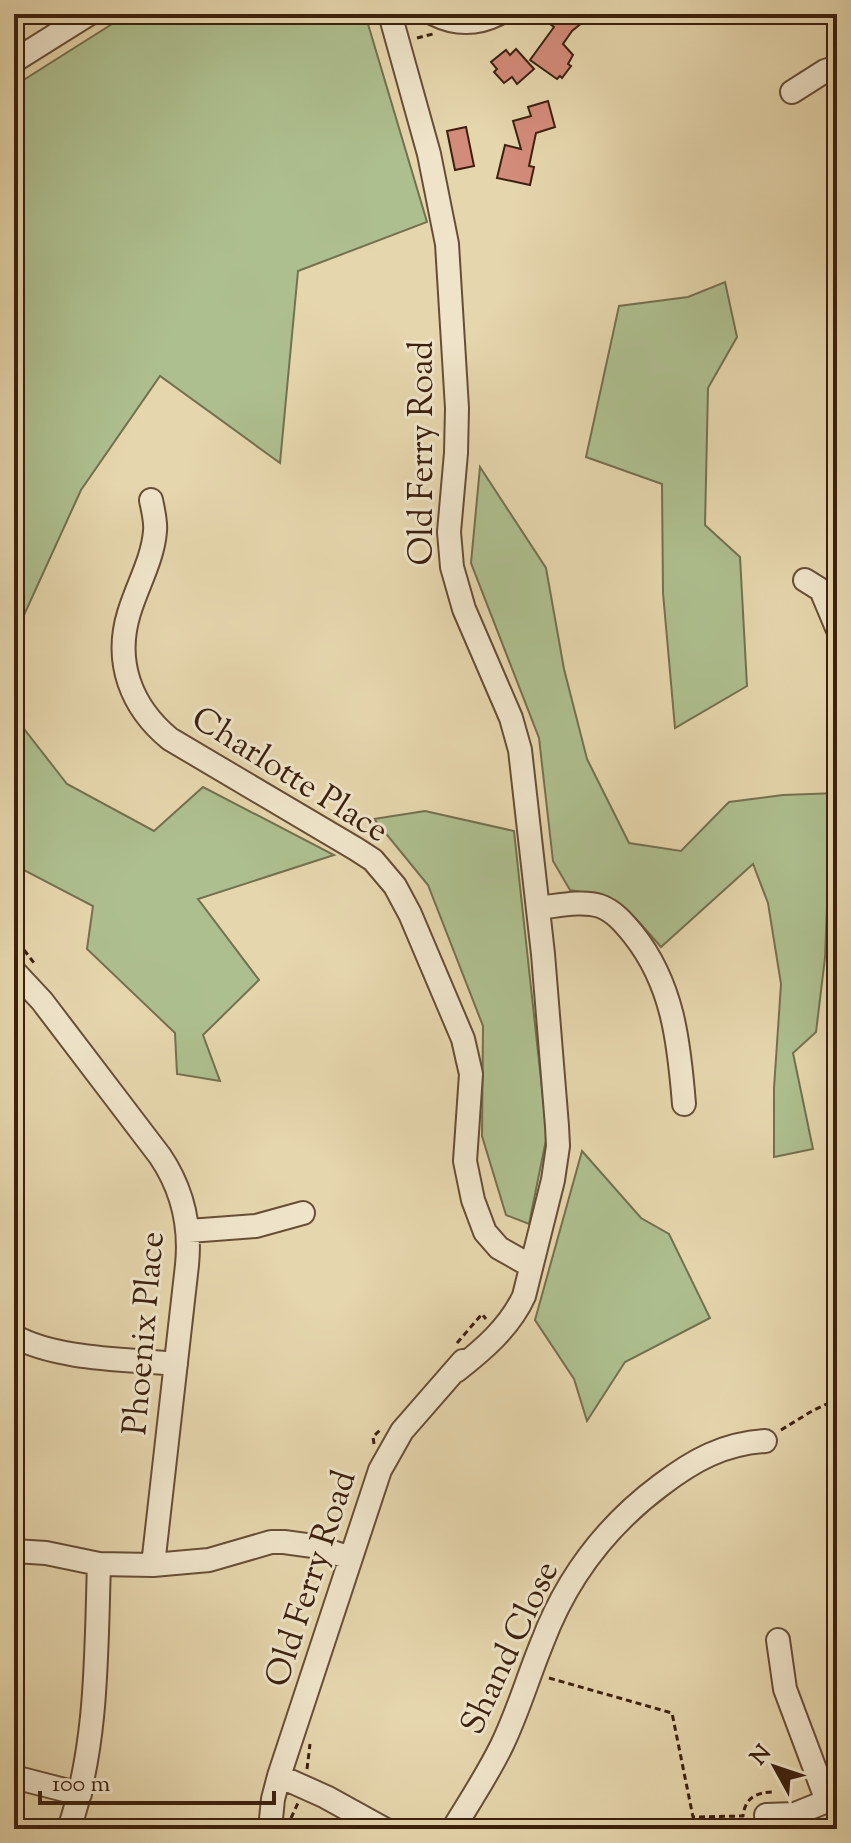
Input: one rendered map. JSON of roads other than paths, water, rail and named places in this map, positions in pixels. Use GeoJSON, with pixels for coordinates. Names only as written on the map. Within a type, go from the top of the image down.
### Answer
{"type":"FeatureCollection","features":[{"type":"Feature","properties":{"kind":"street"},"geometry":{"type":"LineString","coordinates":[[14,61],[89,14]]}},
{"type":"Feature","properties":{"kind":"street","name":"Old Ferry Road"},"geometry":{"type":"LineString","coordinates":[[280,1826],[273,1799],[279,1776],[385,1457],[402,1431],[456,1371],[484,1349],[511,1319],[524,1296],[543,1224],[558,1146],[538,908],[516,732],[464,609],[449,551],[457,430],[449,255],[429,154],[390,14]]}},
{"type":"Feature","properties":{"kind":"street"},"geometry":{"type":"LineString","coordinates":[[432,24],[446,20],[474,23],[498,14]]}},
{"type":"Feature","properties":{"kind":"street"},"geometry":{"type":"LineString","coordinates":[[792,92],[837,67]]}},
{"type":"Feature","properties":{"kind":"street","name":"Charlotte Place"},"geometry":{"type":"LineString","coordinates":[[151,500],[156,527],[153,547],[129,612],[123,645],[124,673],[131,689],[154,726],[170,739],[373,860],[395,886],[434,969],[469,1058],[471,1088],[465,1161],[478,1216],[491,1241],[531,1266]]}},
{"type":"Feature","properties":{"kind":"street"},"geometry":{"type":"LineString","coordinates":[[805,580],[821,590],[837,628]]}},
{"type":"Feature","properties":{"kind":"street"},"geometry":{"type":"LineString","coordinates":[[538,908],[598,905],[619,917],[649,955],[678,1037],[684,1104]]}},
{"type":"Feature","properties":{"kind":"street","name":"Phoenix Place"},"geometry":{"type":"LineString","coordinates":[[14,971],[42,1001],[160,1156],[180,1194],[189,1231],[153,1565]]}},
{"type":"Feature","properties":{"kind":"street"},"geometry":{"type":"LineString","coordinates":[[189,1231],[271,1224],[303,1213]]}},
{"type":"Feature","properties":{"kind":"street"},"geometry":{"type":"LineString","coordinates":[[14,1336],[57,1352],[176,1364]]}},
{"type":"Feature","properties":{"kind":"street","name":"Shand Close"},"geometry":{"type":"LineString","coordinates":[[453,1829],[502,1745],[567,1588],[618,1521],[653,1491],[703,1456],[737,1444],[765,1441]]}},
{"type":"Feature","properties":{"kind":"street"},"geometry":{"type":"LineString","coordinates":[[14,1551],[46,1553],[99,1564],[153,1565],[209,1560],[271,1542],[284,1542],[313,1546],[351,1558]]}},
{"type":"Feature","properties":{"kind":"street"},"geometry":{"type":"LineString","coordinates":[[69,1829],[80,1794],[90,1735],[99,1564]]}},
{"type":"Feature","properties":{"kind":"street"},"geometry":{"type":"LineString","coordinates":[[766,1815],[795,1814],[832,1799],[785,1689],[778,1640]]}},
{"type":"Feature","properties":{"kind":"street"},"geometry":{"type":"LineString","coordinates":[[279,1776],[384,1829]]}},
{"type":"Feature","properties":{"kind":"street"},"geometry":{"type":"LineString","coordinates":[[14,1777],[80,1794]]}}]}
